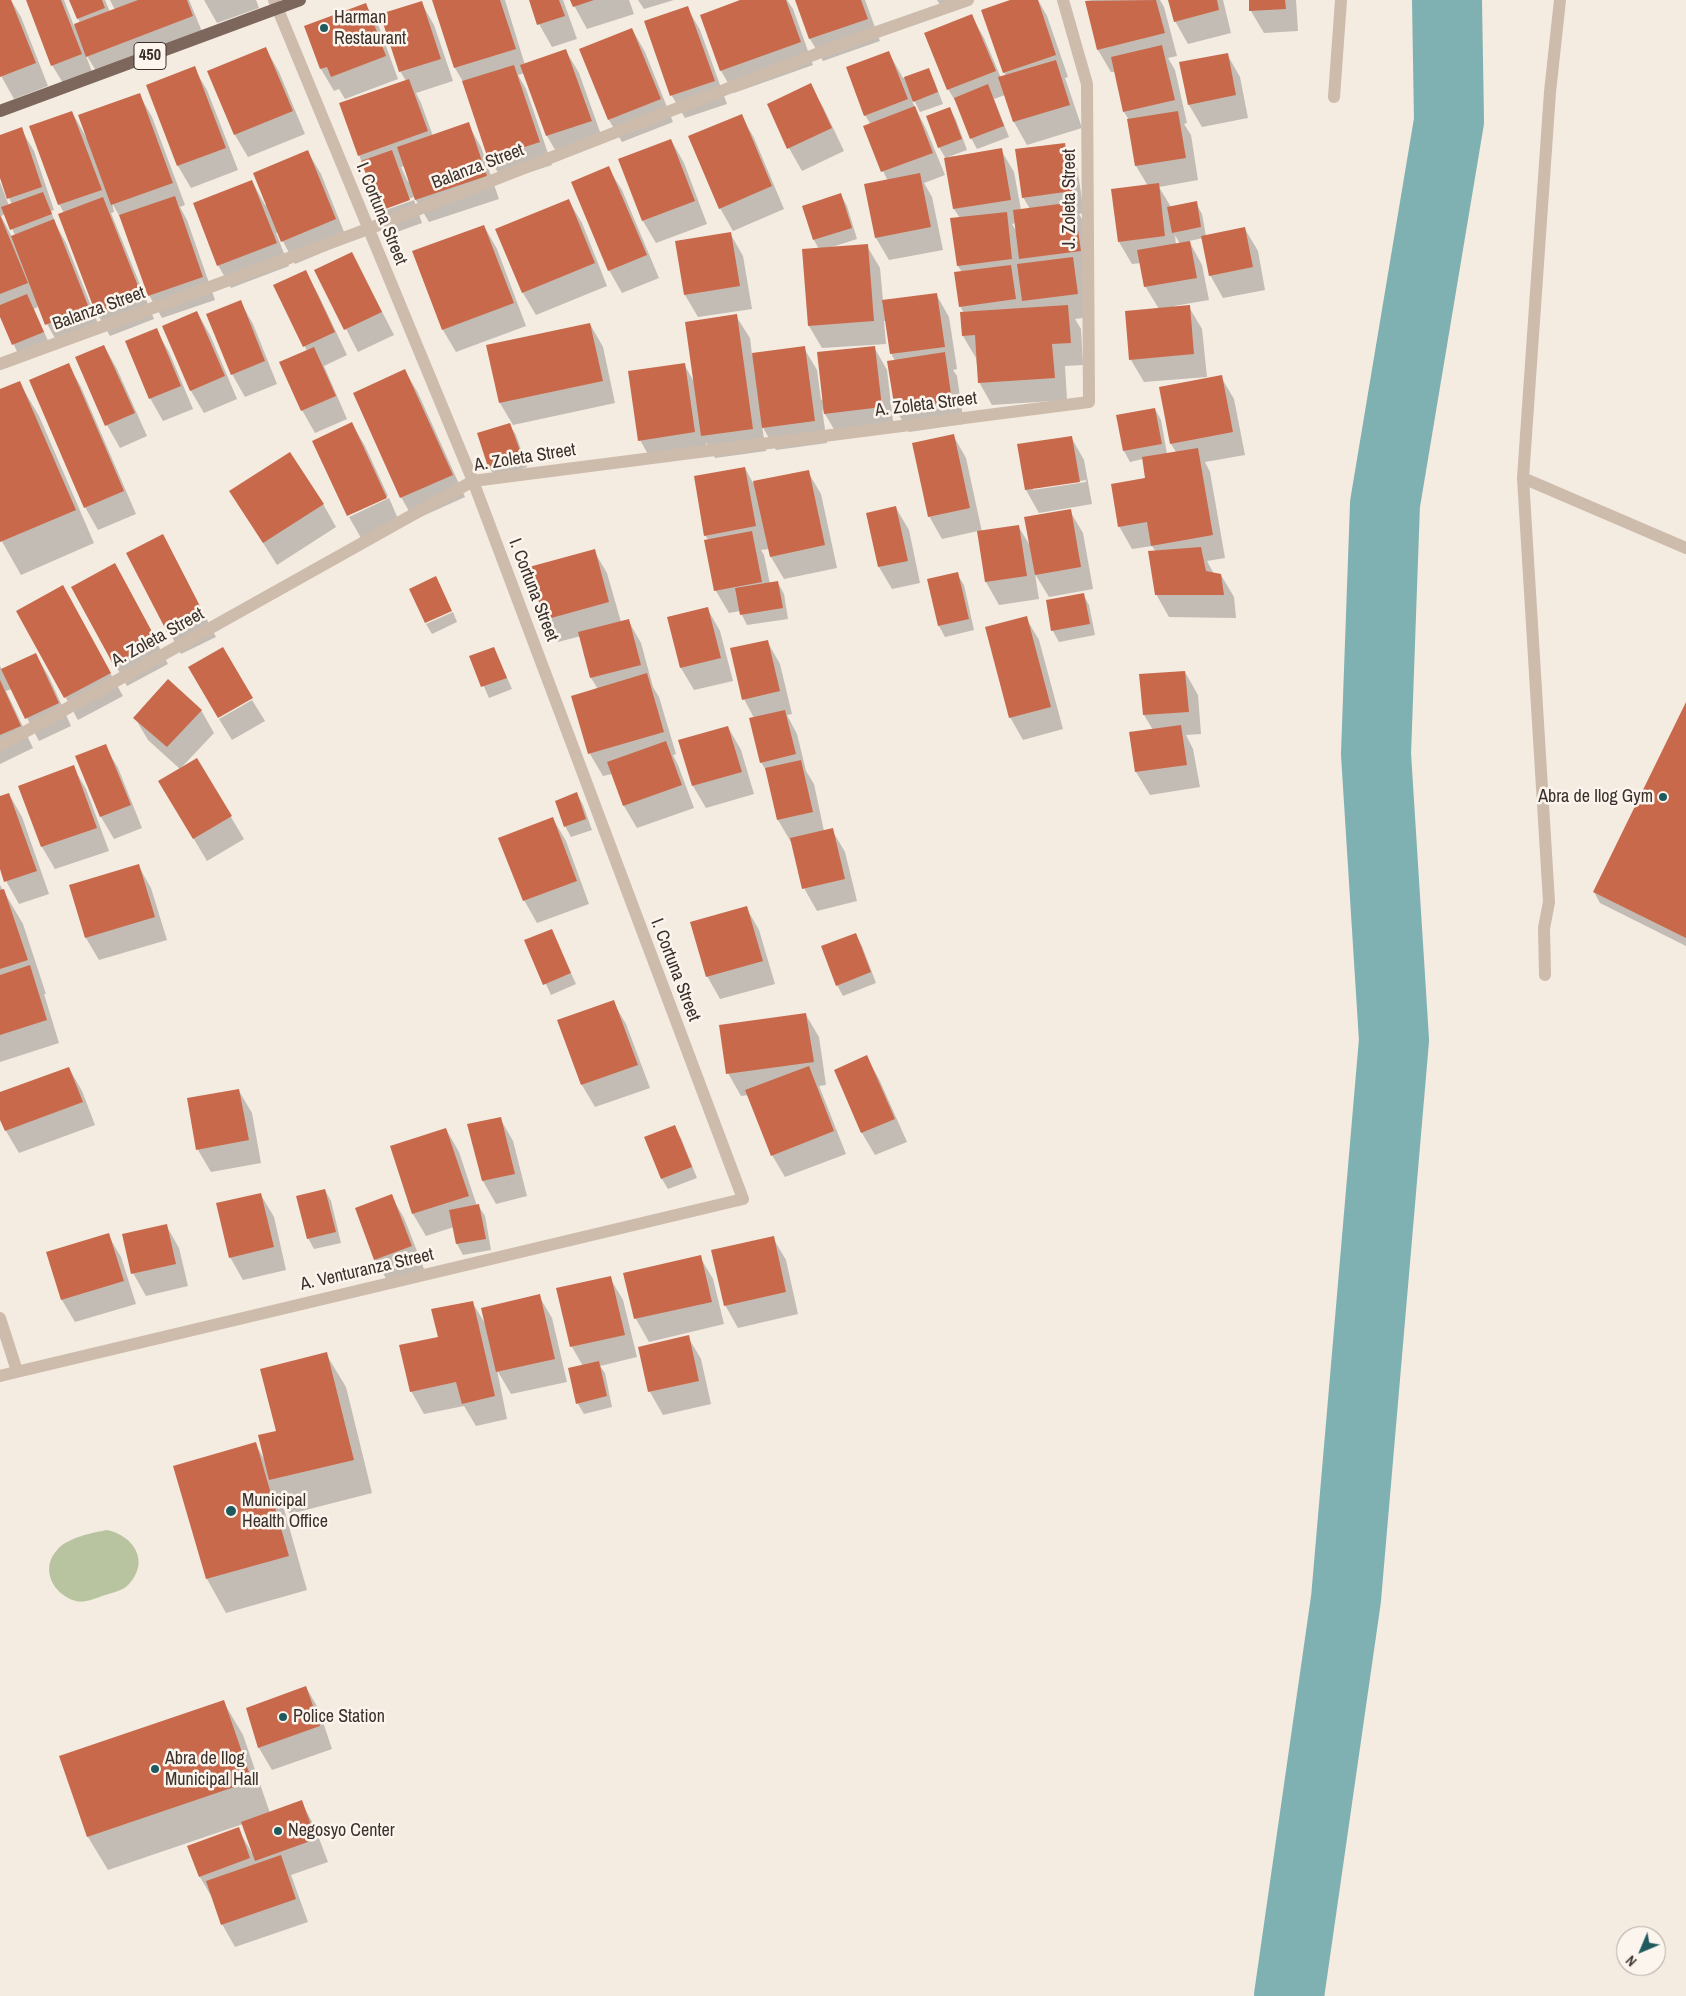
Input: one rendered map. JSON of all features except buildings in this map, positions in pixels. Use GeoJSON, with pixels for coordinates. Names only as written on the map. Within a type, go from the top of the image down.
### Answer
{"type":"FeatureCollection","features":[{"type":"Feature","properties":{"kind":"main road","name":"450"},"geometry":{"type":"LineString","coordinates":[[0,111],[276,4],[300,0]]}},
{"type":"Feature","properties":{"kind":"street","name":"Balanza Street"},"geometry":{"type":"LineString","coordinates":[[0,364],[368,229],[834,47],[968,0]]}},
{"type":"Feature","properties":{"kind":"street","name":"J. Zoleta Street"},"geometry":{"type":"LineString","coordinates":[[1063,0],[1086,84],[1088,402]]}},
{"type":"Feature","properties":{"kind":"street"},"geometry":{"type":"LineString","coordinates":[[1334,97],[1341,0]]}},
{"type":"Feature","properties":{"kind":"street"},"geometry":{"type":"LineString","coordinates":[[1545,975],[1544,928],[1548,902],[1524,478],[1550,92],[1560,0]]}},
{"type":"Feature","properties":{"kind":"street","name":"I. Cortuna Street"},"geometry":{"type":"LineString","coordinates":[[276,4],[473,482],[743,1199]]}},
{"type":"Feature","properties":{"kind":"street","name":"A. Zoleta Street"},"geometry":{"type":"LineString","coordinates":[[0,746],[473,482],[1088,402]]}},
{"type":"Feature","properties":{"kind":"street"},"geometry":{"type":"LineString","coordinates":[[1524,478],[1686,548]]}},
{"type":"Feature","properties":{"kind":"street","name":"A. Venturanza Street"},"geometry":{"type":"LineString","coordinates":[[0,1376],[743,1199]]}},
{"type":"Feature","properties":{"kind":"street"},"geometry":{"type":"LineString","coordinates":[[0,1318],[17,1371]]}},
{"type":"Feature","properties":{"kind":"green space"},"geometry":{"type":"Polygon","coordinates":[[[107,1530],[125,1538],[136,1551],[138,1567],[135,1575],[129,1584],[117,1591],[86,1601],[76,1601],[68,1598],[55,1587],[51,1580],[49,1572],[52,1556],[68,1541],[107,1530]]]}},
{"type":"Feature","properties":{"kind":"waterway"},"geometry":{"type":"LineString","coordinates":[[1289,1996],[1346,1599],[1394,1040],[1376,754],[1385,504],[1449,121],[1447,0]]}},
{"type":"Feature","properties":{"kind":"place","name":"Harman Restaurant"},"geometry":{"type":"Point","coordinates":[324,28]}},
{"type":"Feature","properties":{"kind":"place","name":"Abra de Ilog Gym"},"geometry":{"type":"Point","coordinates":[1663,797]}},
{"type":"Feature","properties":{"kind":"place","name":"Municipal Health Office"},"geometry":{"type":"Point","coordinates":[231,1511]}},
{"type":"Feature","properties":{"kind":"place","name":"Police Station"},"geometry":{"type":"Point","coordinates":[283,1717]}},
{"type":"Feature","properties":{"kind":"place","name":"Abra de Ilog Municipal Hall"},"geometry":{"type":"Point","coordinates":[155,1769]}},
{"type":"Feature","properties":{"kind":"place","name":"Negosyo Center"},"geometry":{"type":"Point","coordinates":[278,1831]}}]}
